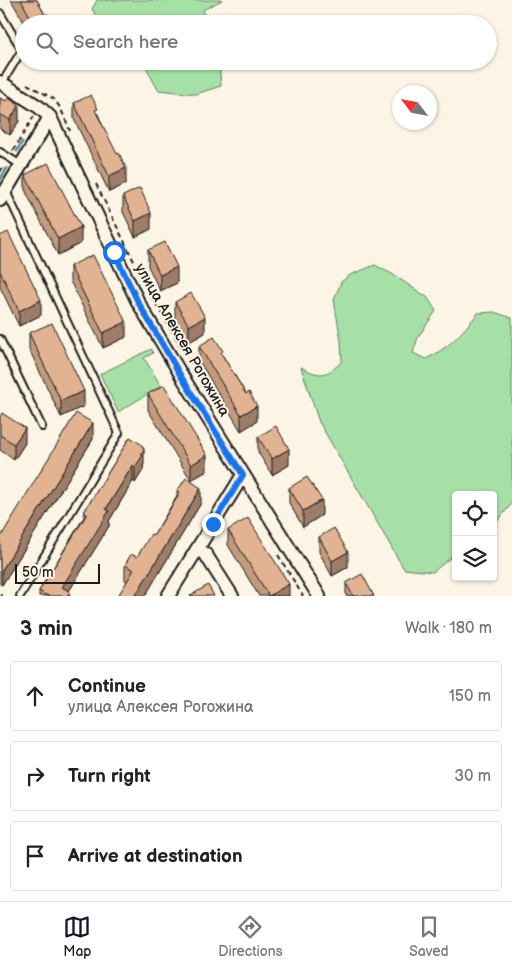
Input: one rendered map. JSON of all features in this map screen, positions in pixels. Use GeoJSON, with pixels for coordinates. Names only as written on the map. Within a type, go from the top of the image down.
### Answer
{"type":"FeatureCollection","features":[{"type":"Feature","properties":{"kind":"street","name":"улица Алексея Рогожина"},"geometry":{"type":"LineString","coordinates":[[3,80],[50,117],[138,302],[182,378],[315,594]]}},
{"type":"Feature","properties":{"kind":"street"},"geometry":{"type":"LineString","coordinates":[[3,196],[50,117]]}},
{"type":"Feature","properties":{"kind":"street"},"geometry":{"type":"LineString","coordinates":[[168,596],[243,475]]}},
{"type":"Feature","properties":{"kind":"street"},"geometry":{"type":"LineString","coordinates":[[198,548],[206,555],[232,596]]}},
{"type":"Feature","properties":{"kind":"lane"},"geometry":{"type":"LineString","coordinates":[[0,12],[15,38]]}},
{"type":"Feature","properties":{"kind":"lane"},"geometry":{"type":"LineString","coordinates":[[3,80],[15,61]]}},
{"type":"Feature","properties":{"kind":"lane"},"geometry":{"type":"LineString","coordinates":[[0,152],[21,165]]}},
{"type":"Feature","properties":{"kind":"lane"},"geometry":{"type":"LineString","coordinates":[[3,196],[119,433],[20,596]]}},
{"type":"Feature","properties":{"kind":"lane"},"geometry":{"type":"LineString","coordinates":[[0,339],[42,427]]}},
{"type":"Feature","properties":{"kind":"path"},"geometry":{"type":"LineString","coordinates":[[3,80],[54,99],[70,128],[70,134]]}},
{"type":"Feature","properties":{"kind":"path"},"geometry":{"type":"LineString","coordinates":[[0,172],[34,116]]}},
{"type":"Feature","properties":{"kind":"path"},"geometry":{"type":"LineString","coordinates":[[92,181],[97,184],[150,294],[197,374],[197,380]]}},
{"type":"Feature","properties":{"kind":"green space"},"geometry":{"type":"Polygon","coordinates":[[[97,0],[222,0],[203,10],[203,15],[96,15],[92,9],[97,0]]]}},
{"type":"Feature","properties":{"kind":"green space"},"geometry":{"type":"Polygon","coordinates":[[[148,70],[220,70],[221,86],[196,94],[158,90],[148,70]]]}},
{"type":"Feature","properties":{"kind":"green space"},"geometry":{"type":"Polygon","coordinates":[[[375,265],[427,297],[436,311],[418,337],[413,353],[426,359],[442,350],[455,339],[478,313],[494,312],[512,318],[512,503],[497,522],[497,491],[452,491],[452,556],[433,572],[404,569],[319,422],[301,367],[313,373],[323,374],[332,370],[342,361],[341,341],[334,300],[341,282],[350,275],[375,265]]]}},
{"type":"Feature","properties":{"kind":"green space"},"geometry":{"type":"Polygon","coordinates":[[[151,349],[153,353],[144,358],[161,386],[118,412],[100,374],[151,349]]]}},
{"type":"Feature","properties":{"kind":"building"},"geometry":{"type":"Polygon","coordinates":[[[21,0],[37,0],[45,15],[29,15],[21,0]]]}},
{"type":"Feature","properties":{"kind":"building"},"geometry":{"type":"Polygon","coordinates":[[[91,95],[98,109],[95,110],[126,168],[109,176],[74,103],[91,95]]]}},
{"type":"Feature","properties":{"kind":"building"},"geometry":{"type":"Polygon","coordinates":[[[0,98],[6,101],[8,98],[19,105],[10,120],[0,114],[0,98]]]}},
{"type":"Feature","properties":{"kind":"building"},"geometry":{"type":"Polygon","coordinates":[[[48,163],[81,227],[58,239],[25,175],[48,163]]]}},
{"type":"Feature","properties":{"kind":"building"},"geometry":{"type":"Polygon","coordinates":[[[140,188],[151,213],[135,221],[123,196],[140,188]]]}},
{"type":"Feature","properties":{"kind":"building"},"geometry":{"type":"Polygon","coordinates":[[[8,232],[41,300],[19,311],[0,271],[0,236],[8,232]]]}},
{"type":"Feature","properties":{"kind":"building"},"geometry":{"type":"Polygon","coordinates":[[[165,242],[177,267],[160,275],[148,250],[165,242]]]}},
{"type":"Feature","properties":{"kind":"building"},"geometry":{"type":"Polygon","coordinates":[[[93,255],[126,322],[103,333],[70,266],[93,255]]]}},
{"type":"Feature","properties":{"kind":"building"},"geometry":{"type":"Polygon","coordinates":[[[191,293],[205,317],[189,326],[175,302],[191,293]]]}},
{"type":"Feature","properties":{"kind":"building"},"geometry":{"type":"Polygon","coordinates":[[[52,323],[84,391],[61,401],[29,333],[52,323]]]}},
{"type":"Feature","properties":{"kind":"building"},"geometry":{"type":"Polygon","coordinates":[[[214,337],[223,351],[221,353],[246,394],[249,392],[257,406],[241,415],[199,346],[214,337]]]}},
{"type":"Feature","properties":{"kind":"building"},"geometry":{"type":"Polygon","coordinates":[[[164,385],[207,455],[191,465],[148,394],[164,385]]]}},
{"type":"Feature","properties":{"kind":"building"},"geometry":{"type":"Polygon","coordinates":[[[2,413],[25,428],[14,444],[0,435],[0,417],[2,413]]]}},
{"type":"Feature","properties":{"kind":"building"},"geometry":{"type":"Polygon","coordinates":[[[76,413],[93,423],[2,570],[0,568],[0,538],[76,413]]]}},
{"type":"Feature","properties":{"kind":"building"},"geometry":{"type":"Polygon","coordinates":[[[276,426],[289,449],[272,459],[258,437],[276,426]]]}},
{"type":"Feature","properties":{"kind":"building"},"geometry":{"type":"Polygon","coordinates":[[[130,437],[141,444],[144,449],[141,454],[143,455],[135,467],[133,465],[106,509],[109,511],[62,587],[70,592],[67,596],[48,596],[39,591],[87,514],[84,512],[130,437]]]}},
{"type":"Feature","properties":{"kind":"building"},"geometry":{"type":"Polygon","coordinates":[[[307,477],[322,500],[303,511],[289,488],[307,477]]]}},
{"type":"Feature","properties":{"kind":"building"},"geometry":{"type":"Polygon","coordinates":[[[186,478],[201,488],[135,596],[118,596],[134,570],[125,565],[131,554],[137,557],[151,534],[154,535],[180,493],[177,491],[186,478]]]}},
{"type":"Feature","properties":{"kind":"building"},"geometry":{"type":"Polygon","coordinates":[[[248,518],[289,584],[269,596],[228,530],[248,518]]]}},
{"type":"Feature","properties":{"kind":"building"},"geometry":{"type":"Polygon","coordinates":[[[334,528],[348,552],[332,561],[319,537],[334,528]]]}},
{"type":"Feature","properties":{"kind":"building"},"geometry":{"type":"Polygon","coordinates":[[[362,574],[374,596],[353,596],[346,583],[362,574]]]}},
{"type":"Feature","properties":{"kind":"building"},"geometry":{"type":"Polygon","coordinates":[[[208,585],[214,596],[190,596],[208,585]]]}},
{"type":"Feature","properties":{"kind":"waterway"},"geometry":{"type":"LineString","coordinates":[[17,151],[22,142]]}},
{"type":"Feature","properties":{"kind":"waterway"},"geometry":{"type":"LineString","coordinates":[[0,180],[7,168]]}},
{"type":"Feature","properties":{"kind":"route"},"geometry":{"type":"LineString","coordinates":[[114,252],[138,302],[182,378],[243,475],[213,524]]}}]}
